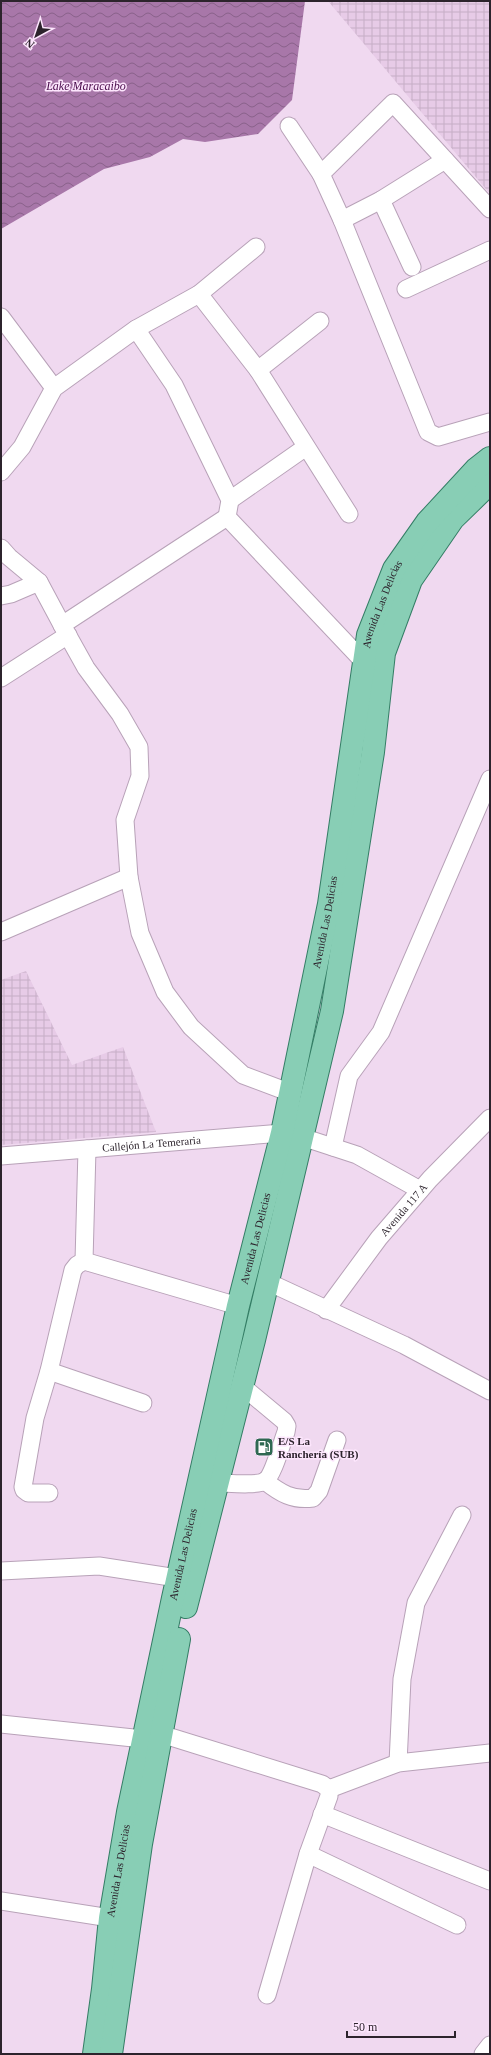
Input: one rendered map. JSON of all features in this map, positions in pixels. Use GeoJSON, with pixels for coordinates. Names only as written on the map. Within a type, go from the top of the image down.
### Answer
{"type":"FeatureCollection","features":[{"type":"Feature","properties":{"kind":"main road","name":"Avenida Las Delicias"},"geometry":{"type":"LineString","coordinates":[[94,2054],[104,1989],[110,1918],[128,1812],[152,1736],[268,1282],[292,1135],[290,1093],[329,904],[363,660],[368,634],[394,568],[427,522],[476,469],[490,458]]}},
{"type":"Feature","properties":{"kind":"main road","name":"Avenida Las Delicias"},"geometry":{"type":"LineString","coordinates":[[111,2054],[141,1844],[152,1736],[177,1578],[238,1306],[332,1012],[372,752],[384,653],[411,580],[453,519],[490,483]]}},
{"type":"Feature","properties":{"kind":"street"},"geometry":{"type":"LineString","coordinates":[[321,174],[393,103],[490,209]]}},
{"type":"Feature","properties":{"kind":"street"},"geometry":{"type":"LineString","coordinates":[[289,126],[321,174],[342,220],[428,432],[438,438],[490,422]]}},
{"type":"Feature","properties":{"kind":"street"},"geometry":{"type":"LineString","coordinates":[[342,220],[381,200],[445,160]]}},
{"type":"Feature","properties":{"kind":"street"},"geometry":{"type":"LineString","coordinates":[[381,200],[412,267]]}},
{"type":"Feature","properties":{"kind":"street"},"geometry":{"type":"LineString","coordinates":[[1,472],[22,447],[54,388],[136,329],[199,294],[256,247]]}},
{"type":"Feature","properties":{"kind":"street"},"geometry":{"type":"LineString","coordinates":[[406,288],[490,250]]}},
{"type":"Feature","properties":{"kind":"street"},"geometry":{"type":"LineString","coordinates":[[199,294],[258,370],[349,514]]}},
{"type":"Feature","properties":{"kind":"street"},"geometry":{"type":"LineString","coordinates":[[1,318],[54,388]]}},
{"type":"Feature","properties":{"kind":"street"},"geometry":{"type":"LineString","coordinates":[[258,370],[320,321]]}},
{"type":"Feature","properties":{"kind":"street"},"geometry":{"type":"LineString","coordinates":[[1,678],[65,630],[227,517],[230,500],[174,385],[136,329]]}},
{"type":"Feature","properties":{"kind":"street"},"geometry":{"type":"LineString","coordinates":[[230,500],[306,447]]}},
{"type":"Feature","properties":{"kind":"street"},"geometry":{"type":"LineString","coordinates":[[227,517],[363,660]]}},
{"type":"Feature","properties":{"kind":"street"},"geometry":{"type":"LineString","coordinates":[[1,548],[9,557],[39,582],[86,668],[120,714],[139,747],[140,776],[125,820],[129,877],[140,933],[165,992],[191,1027],[243,1075],[290,1093]]}},
{"type":"Feature","properties":{"kind":"street"},"geometry":{"type":"LineString","coordinates":[[1,596],[11,594],[39,582]]}},
{"type":"Feature","properties":{"kind":"street"},"geometry":{"type":"LineString","coordinates":[[333,1147],[350,1076],[381,1032],[490,779]]}},
{"type":"Feature","properties":{"kind":"street"},"geometry":{"type":"LineString","coordinates":[[1,932],[129,877]]}},
{"type":"Feature","properties":{"kind":"street","name":"Avenida 117 A"},"geometry":{"type":"LineString","coordinates":[[326,1310],[379,1238],[420,1190],[490,1118]]}},
{"type":"Feature","properties":{"kind":"street"},"geometry":{"type":"LineString","coordinates":[[292,1135],[358,1155],[420,1190]]}},
{"type":"Feature","properties":{"kind":"street","name":"Callejón La Temeraria"},"geometry":{"type":"LineString","coordinates":[[1,1156],[292,1135]]}},
{"type":"Feature","properties":{"kind":"street"},"geometry":{"type":"LineString","coordinates":[[84,1261],[87,1149]]}},
{"type":"Feature","properties":{"kind":"street"},"geometry":{"type":"LineString","coordinates":[[49,1493],[28,1493],[23,1487],[35,1418],[49,1371],[73,1270],[77,1265],[84,1261],[238,1306]]}},
{"type":"Feature","properties":{"kind":"street"},"geometry":{"type":"LineString","coordinates":[[268,1282],[404,1345],[490,1392]]}},
{"type":"Feature","properties":{"kind":"street"},"geometry":{"type":"LineString","coordinates":[[49,1371],[143,1403]]}},
{"type":"Feature","properties":{"kind":"street"},"geometry":{"type":"LineString","coordinates":[[217,1483],[258,1483],[265,1481],[270,1475],[286,1432],[284,1421],[242,1386]]}},
{"type":"Feature","properties":{"kind":"street"},"geometry":{"type":"LineString","coordinates":[[265,1481],[278,1492],[289,1496],[302,1499],[313,1498],[319,1491],[337,1440]]}},
{"type":"Feature","properties":{"kind":"street"},"geometry":{"type":"LineString","coordinates":[[398,1763],[402,1679],[416,1603],[462,1515]]}},
{"type":"Feature","properties":{"kind":"street"},"geometry":{"type":"LineString","coordinates":[[1,1571],[99,1566],[177,1578]]}},
{"type":"Feature","properties":{"kind":"street"},"geometry":{"type":"LineString","coordinates":[[1,1724],[152,1736],[322,1784],[329,1789],[330,1796],[308,1854],[267,1996]]}},
{"type":"Feature","properties":{"kind":"street"},"geometry":{"type":"LineString","coordinates":[[329,1789],[398,1763],[490,1753]]}},
{"type":"Feature","properties":{"kind":"street"},"geometry":{"type":"LineString","coordinates":[[322,1814],[490,1881]]}},
{"type":"Feature","properties":{"kind":"street"},"geometry":{"type":"LineString","coordinates":[[308,1854],[457,1925]]}},
{"type":"Feature","properties":{"kind":"street"},"geometry":{"type":"LineString","coordinates":[[1,1901],[110,1918]]}},
{"type":"Feature","properties":{"kind":"street"},"geometry":{"type":"LineString","coordinates":[[483,2054],[490,2045]]}},
{"type":"Feature","properties":{"kind":"shaded area"},"geometry":{"type":"Polygon","coordinates":[[[328,1],[490,1],[490,194],[328,1]]]}},
{"type":"Feature","properties":{"kind":"shaded area"},"geometry":{"type":"Polygon","coordinates":[[[26,971],[72,1065],[123,1047],[156,1132],[1,1145],[1,980],[26,971]]]}},
{"type":"Feature","properties":{"kind":"water","name":"Lake Maracaibo"},"geometry":{"type":"Polygon","coordinates":[[[1,1],[305,1],[292,100],[258,134],[205,142],[183,139],[150,157],[104,169],[1,229],[1,1]]]}},
{"type":"Feature","properties":{"kind":"place","name":"E/S La Ranchería (SUB)"},"geometry":{"type":"Point","coordinates":[264,1447]}}]}
